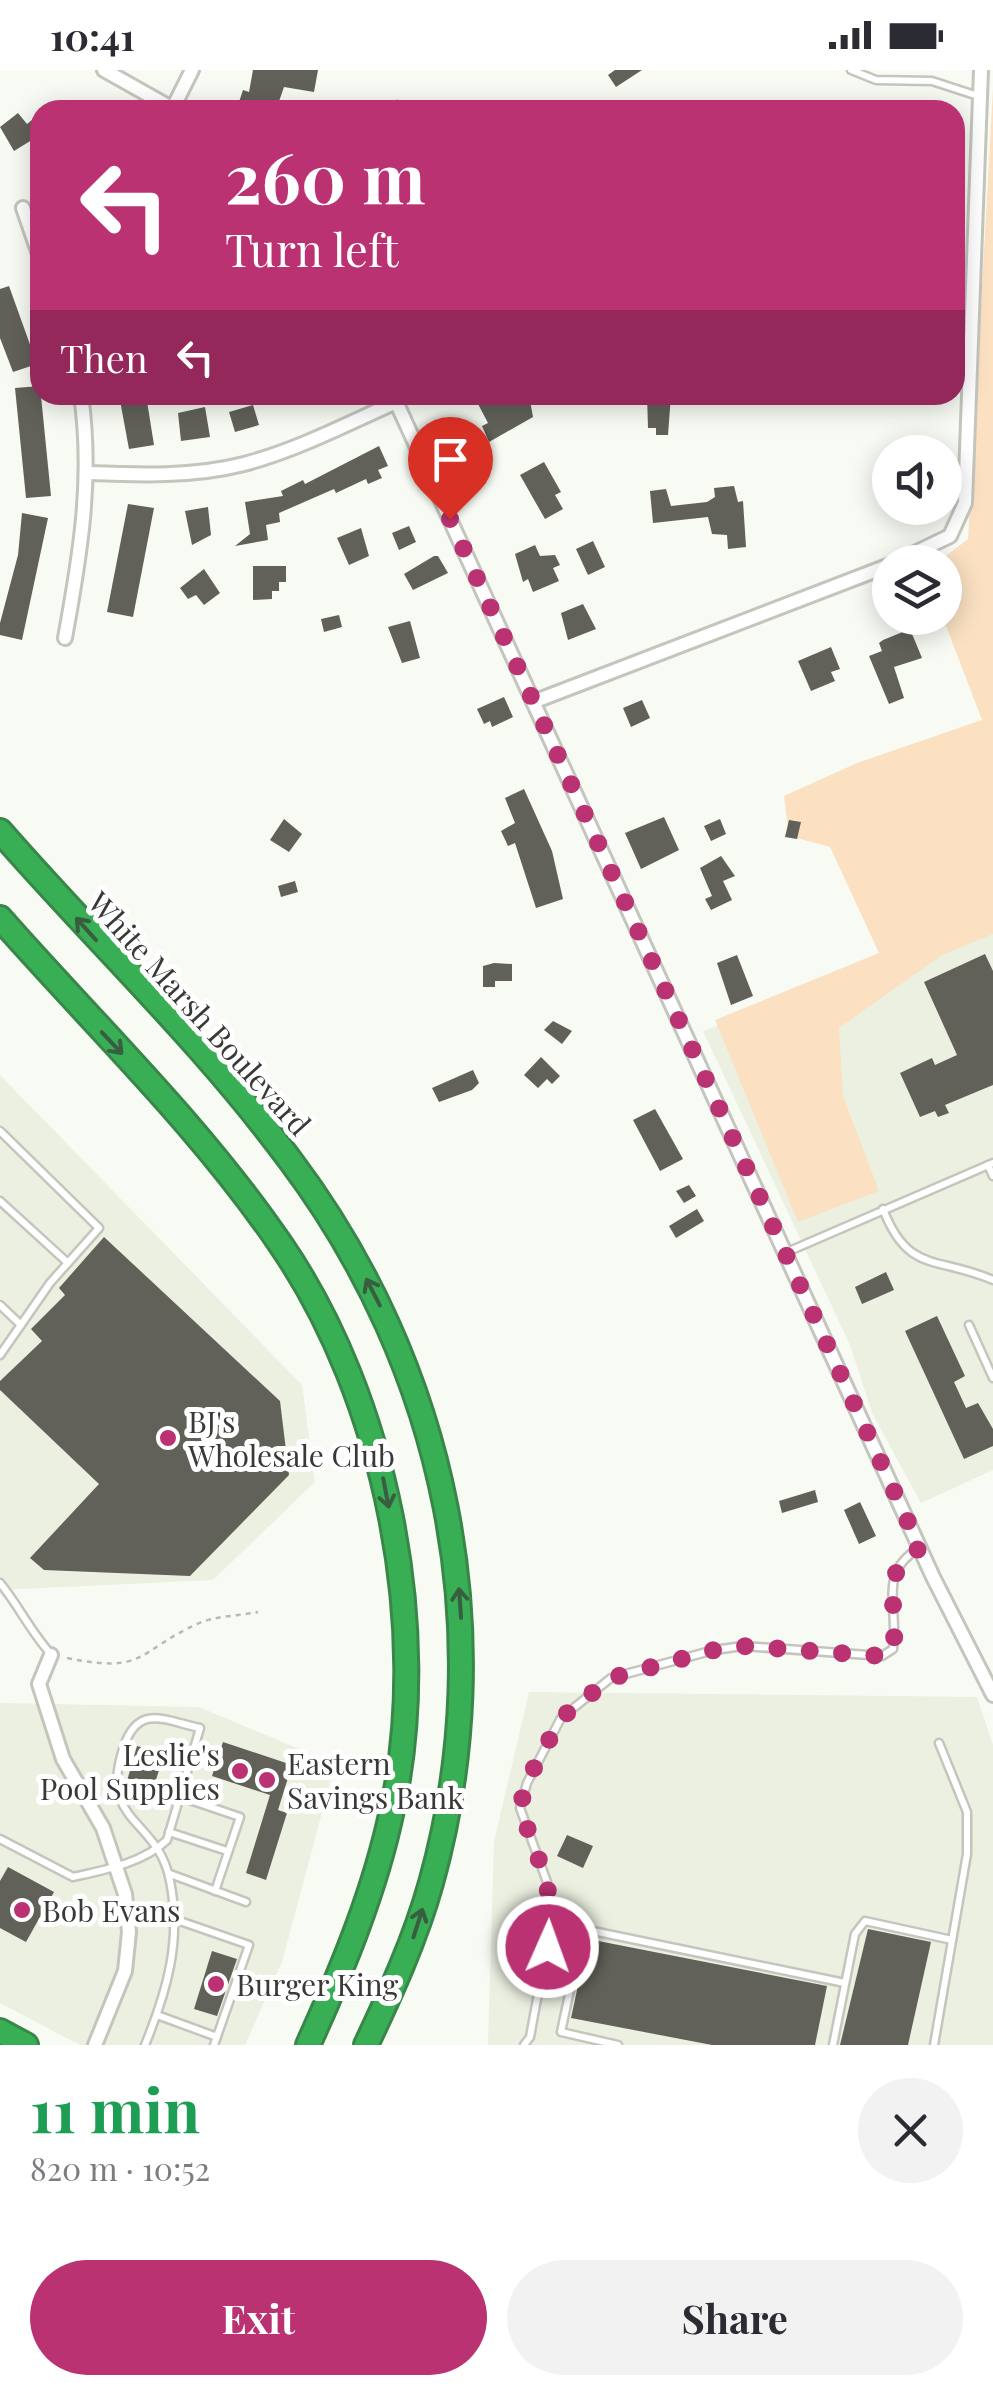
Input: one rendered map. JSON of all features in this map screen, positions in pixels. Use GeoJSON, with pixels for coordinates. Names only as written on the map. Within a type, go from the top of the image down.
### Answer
{"type":"FeatureCollection","features":[{"type":"Feature","properties":{"kind":"highway","name":"White Marsh Boulevard"},"geometry":{"type":"LineString","coordinates":[[0,831],[91,936],[192,1040],[299,1172],[372,1290],[399,1347],[427,1427],[444,1494],[458,1585],[461,1656],[456,1753],[430,1887],[404,1960],[366,2045]]}},
{"type":"Feature","properties":{"kind":"highway"},"geometry":{"type":"LineString","coordinates":[[0,918],[175,1111],[282,1247],[344,1358],[382,1468],[395,1540],[402,1628],[401,1752],[393,1808],[369,1895],[308,2045]]}},
{"type":"Feature","properties":{"kind":"highway"},"geometry":{"type":"LineString","coordinates":[[0,2031],[26,2045]]}},
{"type":"Feature","properties":{"kind":"street"},"geometry":{"type":"LineString","coordinates":[[104,70],[158,100]]}},
{"type":"Feature","properties":{"kind":"street"},"geometry":{"type":"LineString","coordinates":[[178,100],[192,70]]}},
{"type":"Feature","properties":{"kind":"street"},"geometry":{"type":"LineString","coordinates":[[932,545],[950,536],[966,503],[981,70]]}},
{"type":"Feature","properties":{"kind":"street"},"geometry":{"type":"LineString","coordinates":[[23,208],[30,229]]}},
{"type":"Feature","properties":{"kind":"street"},"geometry":{"type":"LineString","coordinates":[[65,638],[82,545],[88,473],[82,405]]}},
{"type":"Feature","properties":{"kind":"street"},"geometry":{"type":"LineString","coordinates":[[88,473],[154,475],[240,465],[289,449],[380,405]]}},
{"type":"Feature","properties":{"kind":"street"},"geometry":{"type":"LineString","coordinates":[[398,405],[920,1548],[993,1694]]}},
{"type":"Feature","properties":{"kind":"street"},"geometry":{"type":"LineString","coordinates":[[533,702],[872,572]]}},
{"type":"Feature","properties":{"kind":"street"},"geometry":{"type":"LineString","coordinates":[[52,1655],[38,1684],[63,1759],[103,1828],[117,1867],[129,1932],[126,1970],[95,2045]]}},
{"type":"Feature","properties":{"kind":"lane"},"geometry":{"type":"LineString","coordinates":[[852,70],[876,80],[932,82],[979,96]]}},
{"type":"Feature","properties":{"kind":"lane"},"geometry":{"type":"LineString","coordinates":[[0,1131],[99,1228],[68,1262],[0,1355]]}},
{"type":"Feature","properties":{"kind":"lane"},"geometry":{"type":"LineString","coordinates":[[786,1252],[990,1164],[993,1176]]}},
{"type":"Feature","properties":{"kind":"lane"},"geometry":{"type":"LineString","coordinates":[[0,1200],[68,1262]]}},
{"type":"Feature","properties":{"kind":"lane"},"geometry":{"type":"LineString","coordinates":[[884,1210],[893,1235],[907,1252],[993,1280]]}},
{"type":"Feature","properties":{"kind":"lane"},"geometry":{"type":"LineString","coordinates":[[0,1305],[21,1325]]}},
{"type":"Feature","properties":{"kind":"lane"},"geometry":{"type":"LineString","coordinates":[[969,1325],[993,1378]]}},
{"type":"Feature","properties":{"kind":"lane"},"geometry":{"type":"LineString","coordinates":[[524,2045],[530,2037],[551,1924],[547,1882],[520,1808],[526,1783],[561,1718],[611,1678],[714,1650],[743,1646],[882,1656],[893,1649],[893,1570],[900,1560],[920,1548]]}},
{"type":"Feature","properties":{"kind":"lane"},"geometry":{"type":"LineString","coordinates":[[0,1583],[16,1602],[23,1622],[52,1655]]}},
{"type":"Feature","properties":{"kind":"lane"},"geometry":{"type":"LineString","coordinates":[[0,1839],[73,1877],[117,1867],[158,1848],[170,1832],[200,1728],[158,1717],[138,1722],[130,1728],[114,1774],[126,1812],[158,1848],[168,1874],[174,1919],[174,1958],[158,2015],[144,2045]]}},
{"type":"Feature","properties":{"kind":"lane"},"geometry":{"type":"LineString","coordinates":[[934,2045],[967,1854],[966,1812],[939,1743]]}},
{"type":"Feature","properties":{"kind":"lane"},"geometry":{"type":"LineString","coordinates":[[182,1797],[240,1816],[215,1891]]}},
{"type":"Feature","properties":{"kind":"lane"},"geometry":{"type":"LineString","coordinates":[[170,1832],[227,1851]]}},
{"type":"Feature","properties":{"kind":"lane"},"geometry":{"type":"LineString","coordinates":[[168,1874],[246,1902]]}},
{"type":"Feature","properties":{"kind":"lane"},"geometry":{"type":"LineString","coordinates":[[158,2015],[216,2041],[249,1944],[174,1919]]}},
{"type":"Feature","properties":{"kind":"lane"},"geometry":{"type":"LineString","coordinates":[[832,2045],[856,1934],[865,1922],[952,1940]]}},
{"type":"Feature","properties":{"kind":"lane"},"geometry":{"type":"LineString","coordinates":[[558,2045],[583,1930],[846,1983]]}},
{"type":"Feature","properties":{"kind":"lane"},"geometry":{"type":"LineString","coordinates":[[561,2032],[618,2045]]}},
{"type":"Feature","properties":{"kind":"path"},"geometry":{"type":"LineString","coordinates":[[52,1655],[115,1665],[143,1659],[199,1622],[258,1612]]}},
{"type":"Feature","properties":{"kind":"shaded area"},"geometry":{"type":"Polygon","coordinates":[[[993,89],[993,934],[942,955],[839,1028],[843,1096],[879,1191],[798,1222],[715,1020],[879,953],[830,847],[789,836],[784,796],[857,763],[982,720],[950,635],[962,635],[960,545],[968,539],[993,89]]]}},
{"type":"Feature","properties":{"kind":"shaded area"},"geometry":{"type":"Polygon","coordinates":[[[993,927],[993,1470],[921,1503],[872,1413],[850,1345],[703,1031],[993,927]]]}},
{"type":"Feature","properties":{"kind":"shaded area"},"geometry":{"type":"Polygon","coordinates":[[[0,1075],[302,1385],[315,1482],[213,1580],[0,1590],[0,1075]]]}},
{"type":"Feature","properties":{"kind":"shaded area"},"geometry":{"type":"Polygon","coordinates":[[[529,1692],[977,1697],[993,1745],[993,2045],[488,2045],[494,1842],[529,1692]]]}},
{"type":"Feature","properties":{"kind":"shaded area"},"geometry":{"type":"Polygon","coordinates":[[[0,1703],[199,1707],[335,1764],[282,1962],[245,2045],[80,2045],[0,2003],[0,1703]]]}},
{"type":"Feature","properties":{"kind":"building"},"geometry":{"type":"Polygon","coordinates":[[[253,70],[318,70],[314,92],[284,87],[279,100],[240,100],[243,90],[249,92],[253,70]]]}},
{"type":"Feature","properties":{"kind":"building"},"geometry":{"type":"Polygon","coordinates":[[[615,70],[642,70],[616,87],[608,75],[615,70]]]}},
{"type":"Feature","properties":{"kind":"building"},"geometry":{"type":"Polygon","coordinates":[[[18,113],[27,124],[30,122],[30,141],[14,151],[0,127],[18,113]]]}},
{"type":"Feature","properties":{"kind":"building"},"geometry":{"type":"Polygon","coordinates":[[[9,286],[30,344],[30,366],[13,372],[0,338],[0,289],[9,286]]]}},
{"type":"Feature","properties":{"kind":"building"},"geometry":{"type":"Polygon","coordinates":[[[30,387],[30,405],[42,405],[51,496],[26,498],[15,388],[30,387]]]}},
{"type":"Feature","properties":{"kind":"building"},"geometry":{"type":"Polygon","coordinates":[[[121,405],[148,405],[154,445],[129,449],[121,405]]]}},
{"type":"Feature","properties":{"kind":"building"},"geometry":{"type":"Polygon","coordinates":[[[253,405],[259,425],[235,432],[229,412],[253,405]]]}},
{"type":"Feature","properties":{"kind":"building"},"geometry":{"type":"Polygon","coordinates":[[[479,405],[531,405],[533,417],[489,442],[482,426],[488,423],[479,405]]]}},
{"type":"Feature","properties":{"kind":"building"},"geometry":{"type":"Polygon","coordinates":[[[647,405],[670,405],[668,435],[656,435],[656,428],[648,428],[647,405]]]}},
{"type":"Feature","properties":{"kind":"building"},"geometry":{"type":"Polygon","coordinates":[[[205,407],[210,437],[181,441],[178,413],[205,407]]]}},
{"type":"Feature","properties":{"kind":"building"},"geometry":{"type":"Polygon","coordinates":[[[379,446],[388,466],[378,470],[382,478],[368,484],[366,479],[336,493],[334,489],[279,513],[280,522],[266,525],[268,540],[235,546],[250,534],[245,502],[283,496],[281,491],[303,480],[305,484],[379,446]]]}},
{"type":"Feature","properties":{"kind":"building"},"geometry":{"type":"Polygon","coordinates":[[[544,462],[561,492],[555,495],[563,509],[545,519],[520,475],[544,462]]]}},
{"type":"Feature","properties":{"kind":"building"},"geometry":{"type":"Polygon","coordinates":[[[734,486],[738,502],[743,501],[746,547],[728,549],[727,535],[712,534],[708,517],[653,523],[650,491],[666,489],[671,506],[707,502],[715,497],[714,488],[734,486]]]}},
{"type":"Feature","properties":{"kind":"building"},"geometry":{"type":"Polygon","coordinates":[[[128,504],[154,508],[133,617],[107,612],[128,504]]]}},
{"type":"Feature","properties":{"kind":"building"},"geometry":{"type":"Polygon","coordinates":[[[208,507],[211,535],[192,545],[185,511],[208,507]]]}},
{"type":"Feature","properties":{"kind":"building"},"geometry":{"type":"Polygon","coordinates":[[[22,513],[48,518],[22,640],[0,635],[0,623],[18,555],[22,513]]]}},
{"type":"Feature","properties":{"kind":"building"},"geometry":{"type":"Polygon","coordinates":[[[409,526],[416,542],[399,550],[392,533],[409,526]]]}},
{"type":"Feature","properties":{"kind":"building"},"geometry":{"type":"Polygon","coordinates":[[[361,528],[369,556],[349,565],[337,538],[361,528]]]}},
{"type":"Feature","properties":{"kind":"building"},"geometry":{"type":"Polygon","coordinates":[[[593,541],[605,567],[588,575],[576,549],[593,541]]]}},
{"type":"Feature","properties":{"kind":"building"},"geometry":{"type":"Polygon","coordinates":[[[535,545],[540,556],[555,555],[560,565],[553,568],[559,581],[533,592],[528,579],[523,582],[515,554],[535,545]]]}},
{"type":"Feature","properties":{"kind":"building"},"geometry":{"type":"Polygon","coordinates":[[[438,556],[448,573],[413,590],[404,574],[438,556]]]}},
{"type":"Feature","properties":{"kind":"building"},"geometry":{"type":"Polygon","coordinates":[[[253,566],[286,566],[286,582],[279,582],[279,591],[272,591],[272,599],[253,600],[253,566]]]}},
{"type":"Feature","properties":{"kind":"building"},"geometry":{"type":"Polygon","coordinates":[[[204,569],[220,593],[204,605],[196,595],[188,599],[180,588],[204,569]]]}},
{"type":"Feature","properties":{"kind":"building"},"geometry":{"type":"Polygon","coordinates":[[[583,604],[596,629],[568,640],[561,613],[583,604]]]}},
{"type":"Feature","properties":{"kind":"building"},"geometry":{"type":"Polygon","coordinates":[[[339,615],[342,627],[324,632],[321,619],[339,615]]]}},
{"type":"Feature","properties":{"kind":"building"},"geometry":{"type":"Polygon","coordinates":[[[410,621],[420,658],[402,663],[388,627],[410,621]]]}},
{"type":"Feature","properties":{"kind":"building"},"geometry":{"type":"Polygon","coordinates":[[[912,635],[922,658],[894,667],[904,698],[889,704],[869,656],[882,651],[879,643],[912,635]]]}},
{"type":"Feature","properties":{"kind":"building"},"geometry":{"type":"Polygon","coordinates":[[[831,647],[840,669],[831,672],[835,681],[811,691],[798,661],[831,647]]]}},
{"type":"Feature","properties":{"kind":"building"},"geometry":{"type":"Polygon","coordinates":[[[504,697],[513,717],[492,727],[490,721],[484,724],[477,709],[504,697]]]}},
{"type":"Feature","properties":{"kind":"building"},"geometry":{"type":"Polygon","coordinates":[[[642,700],[650,718],[631,727],[623,708],[642,700]]]}},
{"type":"Feature","properties":{"kind":"building"},"geometry":{"type":"Polygon","coordinates":[[[524,789],[552,851],[563,899],[536,908],[515,843],[508,846],[501,831],[515,823],[505,798],[524,789]]]}},
{"type":"Feature","properties":{"kind":"building"},"geometry":{"type":"Polygon","coordinates":[[[664,817],[679,850],[641,869],[625,833],[664,817]]]}},
{"type":"Feature","properties":{"kind":"building"},"geometry":{"type":"Polygon","coordinates":[[[284,819],[302,834],[289,852],[270,840],[284,819]]]}},
{"type":"Feature","properties":{"kind":"building"},"geometry":{"type":"Polygon","coordinates":[[[720,819],[726,834],[711,841],[704,826],[720,819]]]}},
{"type":"Feature","properties":{"kind":"building"},"geometry":{"type":"Polygon","coordinates":[[[789,820],[801,822],[797,839],[785,837],[789,820]]]}},
{"type":"Feature","properties":{"kind":"building"},"geometry":{"type":"Polygon","coordinates":[[[721,856],[735,876],[723,881],[732,900],[711,910],[705,899],[712,896],[700,868],[721,856]]]}},
{"type":"Feature","properties":{"kind":"building"},"geometry":{"type":"Polygon","coordinates":[[[295,881],[298,892],[281,897],[278,886],[295,881]]]}},
{"type":"Feature","properties":{"kind":"building"},"geometry":{"type":"Polygon","coordinates":[[[985,954],[993,971],[993,1085],[945,1105],[949,1113],[938,1117],[935,1111],[920,1117],[900,1073],[932,1058],[935,1065],[957,1055],[924,982],[985,954]]]}},
{"type":"Feature","properties":{"kind":"building"},"geometry":{"type":"Polygon","coordinates":[[[737,955],[753,996],[731,1005],[717,963],[737,955]]]}},
{"type":"Feature","properties":{"kind":"building"},"geometry":{"type":"Polygon","coordinates":[[[512,964],[512,981],[495,981],[495,987],[483,987],[483,966],[512,964]]]}},
{"type":"Feature","properties":{"kind":"building"},"geometry":{"type":"Polygon","coordinates":[[[553,1021],[572,1031],[562,1044],[544,1030],[553,1021]]]}},
{"type":"Feature","properties":{"kind":"building"},"geometry":{"type":"Polygon","coordinates":[[[541,1057],[560,1076],[552,1084],[547,1079],[538,1088],[524,1075],[541,1057]]]}},
{"type":"Feature","properties":{"kind":"building"},"geometry":{"type":"Polygon","coordinates":[[[473,1070],[479,1083],[472,1090],[439,1102],[432,1088],[473,1070]]]}},
{"type":"Feature","properties":{"kind":"building"},"geometry":{"type":"Polygon","coordinates":[[[655,1109],[683,1159],[660,1171],[633,1120],[655,1109]]]}},
{"type":"Feature","properties":{"kind":"building"},"geometry":{"type":"Polygon","coordinates":[[[689,1185],[696,1196],[684,1203],[676,1191],[689,1185]]]}},
{"type":"Feature","properties":{"kind":"building"},"geometry":{"type":"Polygon","coordinates":[[[697,1209],[704,1221],[676,1238],[669,1226],[697,1209]]]}},
{"type":"Feature","properties":{"kind":"building","name":"BJ's Wholesale Club"},"geometry":{"type":"Polygon","coordinates":[[[104,1237],[280,1401],[289,1475],[190,1576],[44,1570],[30,1558],[99,1484],[0,1390],[0,1381],[42,1341],[31,1329],[65,1295],[59,1288],[104,1237]]]}},
{"type":"Feature","properties":{"kind":"building"},"geometry":{"type":"Polygon","coordinates":[[[886,1272],[894,1290],[862,1304],[855,1287],[886,1272]]]}},
{"type":"Feature","properties":{"kind":"building"},"geometry":{"type":"Polygon","coordinates":[[[937,1316],[965,1376],[954,1382],[966,1408],[978,1403],[993,1429],[993,1446],[964,1459],[905,1331],[937,1316]]]}},
{"type":"Feature","properties":{"kind":"building"},"geometry":{"type":"Polygon","coordinates":[[[815,1490],[818,1502],[782,1513],[779,1501],[815,1490]]]}},
{"type":"Feature","properties":{"kind":"building"},"geometry":{"type":"Polygon","coordinates":[[[860,1502],[876,1536],[859,1544],[844,1510],[860,1502]]]}},
{"type":"Feature","properties":{"kind":"building"},"geometry":{"type":"Polygon","coordinates":[[[223,1742],[292,1765],[278,1810],[287,1813],[266,1880],[246,1873],[270,1795],[212,1776],[223,1742]]]}},
{"type":"Feature","properties":{"kind":"building"},"geometry":{"type":"Polygon","coordinates":[[[137,1746],[164,1754],[151,1796],[125,1788],[137,1746]]]}},
{"type":"Feature","properties":{"kind":"building"},"geometry":{"type":"Polygon","coordinates":[[[567,1835],[593,1846],[583,1868],[557,1856],[567,1835]]]}},
{"type":"Feature","properties":{"kind":"building","name":"Bob Evans"},"geometry":{"type":"Polygon","coordinates":[[[8,1867],[54,1892],[26,1942],[0,1928],[0,1881],[8,1867]]]}},
{"type":"Feature","properties":{"kind":"building"},"geometry":{"type":"Polygon","coordinates":[[[868,1929],[931,1942],[908,2045],[840,2045],[868,1929]]]}},
{"type":"Feature","properties":{"kind":"building"},"geometry":{"type":"Polygon","coordinates":[[[588,1939],[827,1986],[815,2045],[712,2045],[571,2018],[588,1939]]]}},
{"type":"Feature","properties":{"kind":"building","name":"Burger King"},"geometry":{"type":"Polygon","coordinates":[[[212,1951],[237,1959],[217,2016],[194,2009],[212,1951]]]}},
{"type":"Feature","properties":{"kind":"place","name":"BJ's Wholesale Club"},"geometry":{"type":"Point","coordinates":[168,1438]}},
{"type":"Feature","properties":{"kind":"place","name":"Leslie's Pool Supplies"},"geometry":{"type":"Point","coordinates":[240,1771]}},
{"type":"Feature","properties":{"kind":"place","name":"Eastern Savings Bank"},"geometry":{"type":"Point","coordinates":[267,1780]}},
{"type":"Feature","properties":{"kind":"place","name":"Bob Evans"},"geometry":{"type":"Point","coordinates":[22,1910]}},
{"type":"Feature","properties":{"kind":"place","name":"Burger King"},"geometry":{"type":"Point","coordinates":[216,1984]}},
{"type":"Feature","properties":{"kind":"route"},"geometry":{"type":"LineString","coordinates":[[450,519],[920,1548],[900,1560],[893,1570],[893,1649],[882,1656],[743,1646],[714,1650],[611,1678],[561,1718],[526,1783],[520,1808],[523,1828],[547,1882],[551,1924],[548,1947]]}}]}
